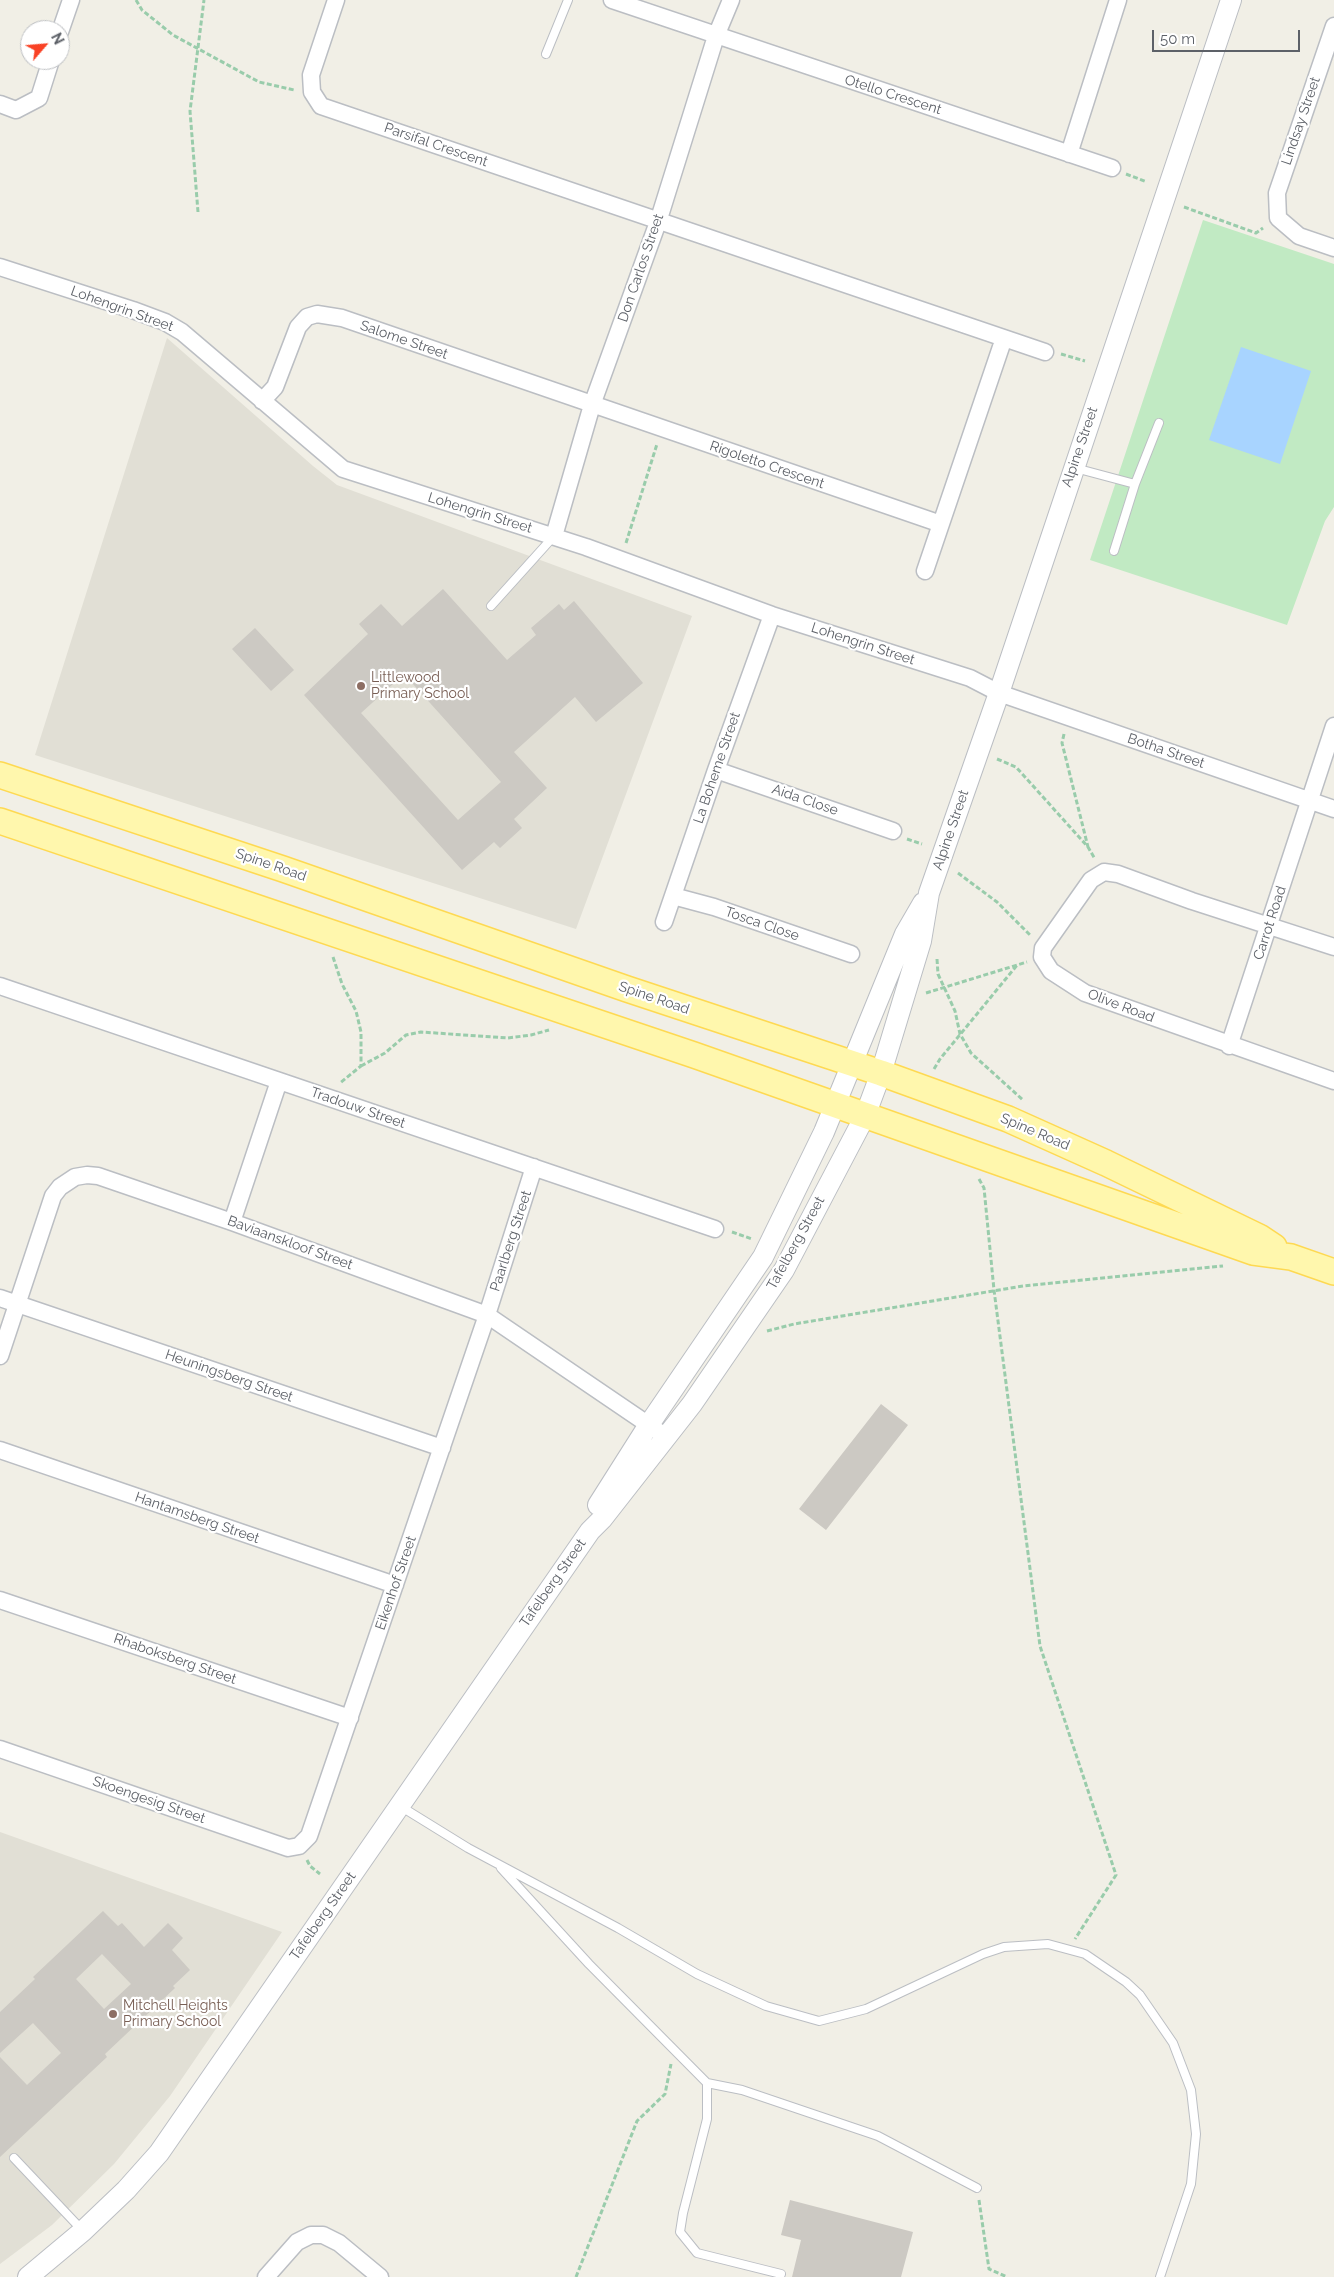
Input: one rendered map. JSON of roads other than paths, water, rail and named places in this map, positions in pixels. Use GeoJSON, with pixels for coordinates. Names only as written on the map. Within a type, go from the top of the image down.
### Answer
{"type":"FeatureCollection","features":[{"type":"Feature","properties":{"kind":"main road","name":"Spine Road"},"geometry":{"type":"LineString","coordinates":[[0,775],[292,872],[627,989],[881,1073],[1044,1134],[1259,1237],[1292,1257],[1334,1272]]}},
{"type":"Feature","properties":{"kind":"main road","name":"Spine Road"},"geometry":{"type":"LineString","coordinates":[[0,821],[835,1105],[1254,1252],[1292,1257]]}},
{"type":"Feature","properties":{"kind":"street"},"geometry":{"type":"LineString","coordinates":[[64,20],[72,0]]}},
{"type":"Feature","properties":{"kind":"street","name":"Parsifal Crescent"},"geometry":{"type":"LineString","coordinates":[[336,0],[311,76],[312,92],[321,106],[658,222]]}},
{"type":"Feature","properties":{"kind":"street"},"geometry":{"type":"LineString","coordinates":[[612,0],[716,36]]}},
{"type":"Feature","properties":{"kind":"street","name":"Don Carlos Street"},"geometry":{"type":"LineString","coordinates":[[554,536],[592,405],[658,222],[716,36],[731,0]]}},
{"type":"Feature","properties":{"kind":"street"},"geometry":{"type":"LineString","coordinates":[[1069,154],[1118,0]]}},
{"type":"Feature","properties":{"kind":"street","name":"Alpine Street"},"geometry":{"type":"LineString","coordinates":[[881,1073],[920,941],[929,893],[999,693],[1231,0]]}},
{"type":"Feature","properties":{"kind":"street","name":"Lindsay Street"},"geometry":{"type":"LineString","coordinates":[[1334,26],[1276,193],[1278,218],[1299,236],[1334,248]]}},
{"type":"Feature","properties":{"kind":"street","name":"Otello Crescent"},"geometry":{"type":"LineString","coordinates":[[716,36],[1112,168]]}},
{"type":"Feature","properties":{"kind":"street"},"geometry":{"type":"LineString","coordinates":[[0,104],[16,110],[39,98],[48,70]]}},
{"type":"Feature","properties":{"kind":"street"},"geometry":{"type":"LineString","coordinates":[[658,222],[1049,352]]}},
{"type":"Feature","properties":{"kind":"street","name":"Lohengrin Street"},"geometry":{"type":"LineString","coordinates":[[0,267],[165,322],[182,332],[343,469],[554,536],[772,615],[970,678],[999,693]]}},
{"type":"Feature","properties":{"kind":"street","name":"Salome Street"},"geometry":{"type":"LineString","coordinates":[[262,401],[275,387],[298,327],[307,316],[317,314],[342,318],[592,405]]}},
{"type":"Feature","properties":{"kind":"street"},"geometry":{"type":"LineString","coordinates":[[925,571],[1004,338]]}},
{"type":"Feature","properties":{"kind":"street","name":"Rigoletto Crescent"},"geometry":{"type":"LineString","coordinates":[[592,405],[941,524]]}},
{"type":"Feature","properties":{"kind":"street","name":"La Boheme Street"},"geometry":{"type":"LineString","coordinates":[[664,922],[772,615]]}},
{"type":"Feature","properties":{"kind":"street","name":"Botha Street"},"geometry":{"type":"LineString","coordinates":[[999,693],[1334,809]]}},
{"type":"Feature","properties":{"kind":"street","name":"Carrot Road"},"geometry":{"type":"LineString","coordinates":[[1229,1046],[1334,726]]}},
{"type":"Feature","properties":{"kind":"street","name":"Aida Close"},"geometry":{"type":"LineString","coordinates":[[716,770],[893,831]]}},
{"type":"Feature","properties":{"kind":"street","name":"Olive Road"},"geometry":{"type":"LineString","coordinates":[[1270,925],[1192,901],[1118,874],[1104,872],[1091,880],[1043,953],[1051,971],[1085,993],[1229,1046],[1334,1081]]}},
{"type":"Feature","properties":{"kind":"street","name":"Alpine Street"},"geometry":{"type":"LineString","coordinates":[[851,1064],[905,934],[929,893]]}},
{"type":"Feature","properties":{"kind":"street","name":"Tosca Close"},"geometry":{"type":"LineString","coordinates":[[673,896],[714,907],[852,954]]}},
{"type":"Feature","properties":{"kind":"street"},"geometry":{"type":"LineString","coordinates":[[1270,925],[1334,947]]}},
{"type":"Feature","properties":{"kind":"street","name":"Tradouw Street"},"geometry":{"type":"LineString","coordinates":[[0,986],[722,1230]]}},
{"type":"Feature","properties":{"kind":"street","name":"Tafelberg Street"},"geometry":{"type":"LineString","coordinates":[[590,1530],[594,1512],[650,1423],[764,1257],[835,1105],[851,1064]]}},
{"type":"Feature","properties":{"kind":"street","name":"Tafelberg Street"},"geometry":{"type":"LineString","coordinates":[[28,2277],[126,2190],[159,2153],[590,1530],[602,1519],[692,1404],[784,1270],[865,1116],[881,1073]]}},
{"type":"Feature","properties":{"kind":"street"},"geometry":{"type":"LineString","coordinates":[[232,1222],[278,1081]]}},
{"type":"Feature","properties":{"kind":"street","name":"Paarlberg Street"},"geometry":{"type":"LineString","coordinates":[[487,1315],[534,1168]]}},
{"type":"Feature","properties":{"kind":"street","name":"Baviaanskloof Street"},"geometry":{"type":"LineString","coordinates":[[0,1356],[53,1196],[60,1187],[75,1177],[98,1176],[232,1222],[487,1315],[650,1423],[666,1436]]}},
{"type":"Feature","properties":{"kind":"street","name":"Heuningsberg Street"},"geometry":{"type":"LineString","coordinates":[[0,1298],[442,1448]]}},
{"type":"Feature","properties":{"kind":"street","name":"Eikenhof Street"},"geometry":{"type":"LineString","coordinates":[[299,1846],[309,1836],[313,1826],[487,1315]]}},
{"type":"Feature","properties":{"kind":"street","name":"Hantamsberg Street"},"geometry":{"type":"LineString","coordinates":[[0,1450],[395,1585]]}},
{"type":"Feature","properties":{"kind":"street","name":"Rhaboksberg Street"},"geometry":{"type":"LineString","coordinates":[[0,1600],[350,1718]]}},
{"type":"Feature","properties":{"kind":"street","name":"Skoengesig Street"},"geometry":{"type":"LineString","coordinates":[[0,1749],[288,1848],[299,1846]]}},
{"type":"Feature","properties":{"kind":"street"},"geometry":{"type":"LineString","coordinates":[[266,2277],[297,2242],[311,2235],[324,2235],[339,2243],[380,2277]]}},
{"type":"Feature","properties":{"kind":"lane"},"geometry":{"type":"LineString","coordinates":[[546,54],[568,0]]}},
{"type":"Feature","properties":{"kind":"lane"},"geometry":{"type":"LineString","coordinates":[[1114,551],[1135,484],[1159,423]]}},
{"type":"Feature","properties":{"kind":"lane"},"geometry":{"type":"LineString","coordinates":[[1073,468],[1135,484]]}},
{"type":"Feature","properties":{"kind":"lane"},"geometry":{"type":"LineString","coordinates":[[491,606],[554,536]]}},
{"type":"Feature","properties":{"kind":"lane"},"geometry":{"type":"LineString","coordinates":[[399,1806],[497,1863],[618,1928],[697,1974],[766,2006],[819,2021],[866,2009],[983,1954],[1004,1947],[1048,1944],[1070,1948],[1085,1954],[1126,1982],[1140,1995],[1173,2044],[1191,2090],[1196,2134],[1190,2184],[1160,2277]]}},
{"type":"Feature","properties":{"kind":"lane"},"geometry":{"type":"LineString","coordinates":[[497,1863],[589,1964],[707,2083],[742,2090],[878,2136],[977,2188]]}},
{"type":"Feature","properties":{"kind":"lane"},"geometry":{"type":"LineString","coordinates":[[707,2083],[707,2119],[682,2213],[680,2232],[697,2253],[781,2274]]}},
{"type":"Feature","properties":{"kind":"lane"},"geometry":{"type":"LineString","coordinates":[[14,2158],[82,2231]]}},
{"type":"Feature","properties":{"kind":"water"},"geometry":{"type":"Polygon","coordinates":[[[1241,347],[1311,371],[1280,464],[1209,440],[1241,347]]]}},
{"type":"Feature","properties":{"kind":"place","name":"Littlewood Primary School"},"geometry":{"type":"Point","coordinates":[361,686]}},
{"type":"Feature","properties":{"kind":"place","name":"Mitchell Heights Primary School"},"geometry":{"type":"Point","coordinates":[113,2014]}}]}
